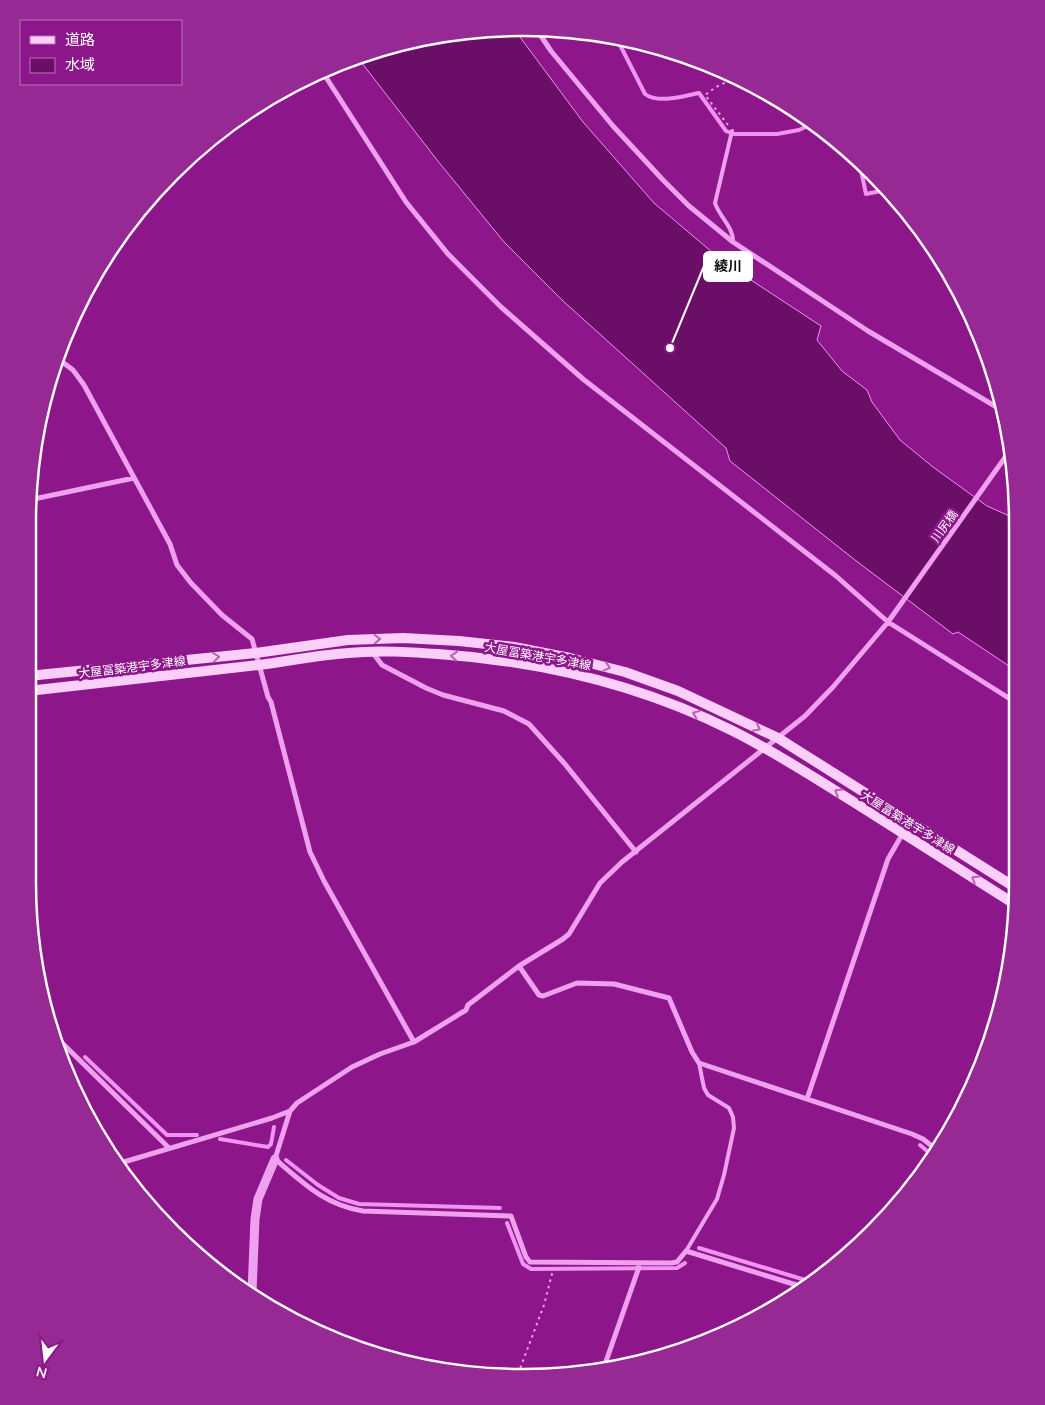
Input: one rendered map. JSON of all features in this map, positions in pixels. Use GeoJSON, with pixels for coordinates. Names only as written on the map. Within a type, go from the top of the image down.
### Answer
{"type":"FeatureCollection","features":[{"type":"Feature","properties":{"kind":"main road","name":"大屋冨築港宇多津線"},"geometry":{"type":"LineString","coordinates":[[36,675],[256,653],[348,640],[403,638],[459,641],[570,658],[625,672],[687,694],[778,738],[1009,884]]}},
{"type":"Feature","properties":{"kind":"main road","name":"大屋冨築港宇多津線"},"geometry":{"type":"LineString","coordinates":[[36,690],[348,653],[373,652],[457,656],[511,662],[567,672],[623,687],[677,706],[766,748],[1008,900]]}},
{"type":"Feature","properties":{"kind":"street"},"geometry":{"type":"LineString","coordinates":[[541,37],[614,126],[663,180],[689,206],[733,242],[868,331],[994,405]]}},
{"type":"Feature","properties":{"kind":"street"},"geometry":{"type":"LineString","coordinates":[[326,78],[406,202],[448,254],[501,307],[583,380],[836,576],[888,622],[1009,698]]}},
{"type":"Feature","properties":{"kind":"street"},"geometry":{"type":"LineString","coordinates":[[63,363],[73,370],[84,385],[170,544],[177,565],[217,610],[249,636],[271,702],[310,852],[324,881],[414,1042]]}},
{"type":"Feature","properties":{"kind":"street","name":"川尻橋"},"geometry":{"type":"LineString","coordinates":[[124,1162],[254,1124],[290,1110],[297,1103],[352,1068],[380,1054],[414,1042],[466,1010],[468,1005],[519,966],[564,939],[569,934],[600,882],[622,862],[805,716],[833,687],[894,614],[1005,458]]}},
{"type":"Feature","properties":{"kind":"street"},"geometry":{"type":"LineString","coordinates":[[37,498],[134,478]]}},
{"type":"Feature","properties":{"kind":"street"},"geometry":{"type":"LineString","coordinates":[[373,652],[382,666],[426,688],[443,695],[504,711],[528,724],[564,763],[636,852]]}},
{"type":"Feature","properties":{"kind":"street"},"geometry":{"type":"LineString","coordinates":[[807,1099],[888,859],[903,833]]}},
{"type":"Feature","properties":{"kind":"street"},"geometry":{"type":"LineString","coordinates":[[519,966],[539,995],[543,996],[577,983],[614,984],[669,998],[692,1052],[699,1063],[917,1136],[932,1146]]}},
{"type":"Feature","properties":{"kind":"street"},"geometry":{"type":"LineString","coordinates":[[64,1045],[169,1148]]}},
{"type":"Feature","properties":{"kind":"street"},"geometry":{"type":"LineString","coordinates":[[252,1287],[255,1219],[258,1199],[275,1159],[290,1110]]}},
{"type":"Feature","properties":{"kind":"street"},"geometry":{"type":"LineString","coordinates":[[275,1159],[312,1189],[332,1202],[349,1208],[363,1211],[511,1216],[526,1257],[530,1262],[638,1267],[677,1262],[686,1251],[796,1285]]}},
{"type":"Feature","properties":{"kind":"street"},"geometry":{"type":"LineString","coordinates":[[607,1361],[638,1267]]}},
{"type":"Feature","properties":{"kind":"lane"},"geometry":{"type":"LineString","coordinates":[[731,132],[715,203],[733,236],[733,242]]}},
{"type":"Feature","properties":{"kind":"lane"},"geometry":{"type":"LineString","coordinates":[[686,1251],[716,1199],[724,1175],[734,1128],[733,1117],[729,1108],[708,1095],[704,1088],[699,1063]]}},
{"type":"Feature","properties":{"kind":"path"},"geometry":{"type":"LineString","coordinates":[[727,81],[705,95],[731,132]]}},
{"type":"Feature","properties":{"kind":"path"},"geometry":{"type":"LineString","coordinates":[[520,1369],[544,1305],[553,1270]]}},
{"type":"Feature","properties":{"kind":"water"},"geometry":{"type":"Polygon","coordinates":[[[519,36],[583,122],[654,203],[725,263],[821,326],[817,340],[842,371],[867,390],[872,402],[900,440],[933,467],[987,506],[1009,516],[1009,666],[958,632],[953,634],[855,560],[730,461],[726,448],[562,300],[504,242],[362,63],[397,53],[459,40],[519,36]]]}},
{"type":"Feature","properties":{"kind":"waterway"},"geometry":{"type":"LineString","coordinates":[[621,47],[645,94],[650,97],[664,99],[699,93],[726,131],[734,134],[777,134],[805,127]]}},
{"type":"Feature","properties":{"kind":"waterway"},"geometry":{"type":"LineString","coordinates":[[862,175],[866,194],[878,192]]}},
{"type":"Feature","properties":{"kind":"waterway"},"geometry":{"type":"LineString","coordinates":[[85,1057],[167,1135],[197,1135]]}},
{"type":"Feature","properties":{"kind":"waterway"},"geometry":{"type":"LineString","coordinates":[[220,1139],[268,1147],[271,1144],[274,1127]]}},
{"type":"Feature","properties":{"kind":"waterway"},"geometry":{"type":"LineString","coordinates":[[920,1145],[928,1152]]}},
{"type":"Feature","properties":{"kind":"waterway"},"geometry":{"type":"LineString","coordinates":[[286,1160],[318,1185],[339,1198],[359,1204],[500,1208]]}},
{"type":"Feature","properties":{"kind":"waterway"},"geometry":{"type":"LineString","coordinates":[[507,1223],[523,1264],[531,1269],[677,1268],[685,1263]]}},
{"type":"Feature","properties":{"kind":"waterway"},"geometry":{"type":"LineString","coordinates":[[699,1248],[803,1279]]}},
{"type":"Feature","properties":{"kind":"place","name":"綾川"},"geometry":{"type":"Point","coordinates":[670,348]}}]}
